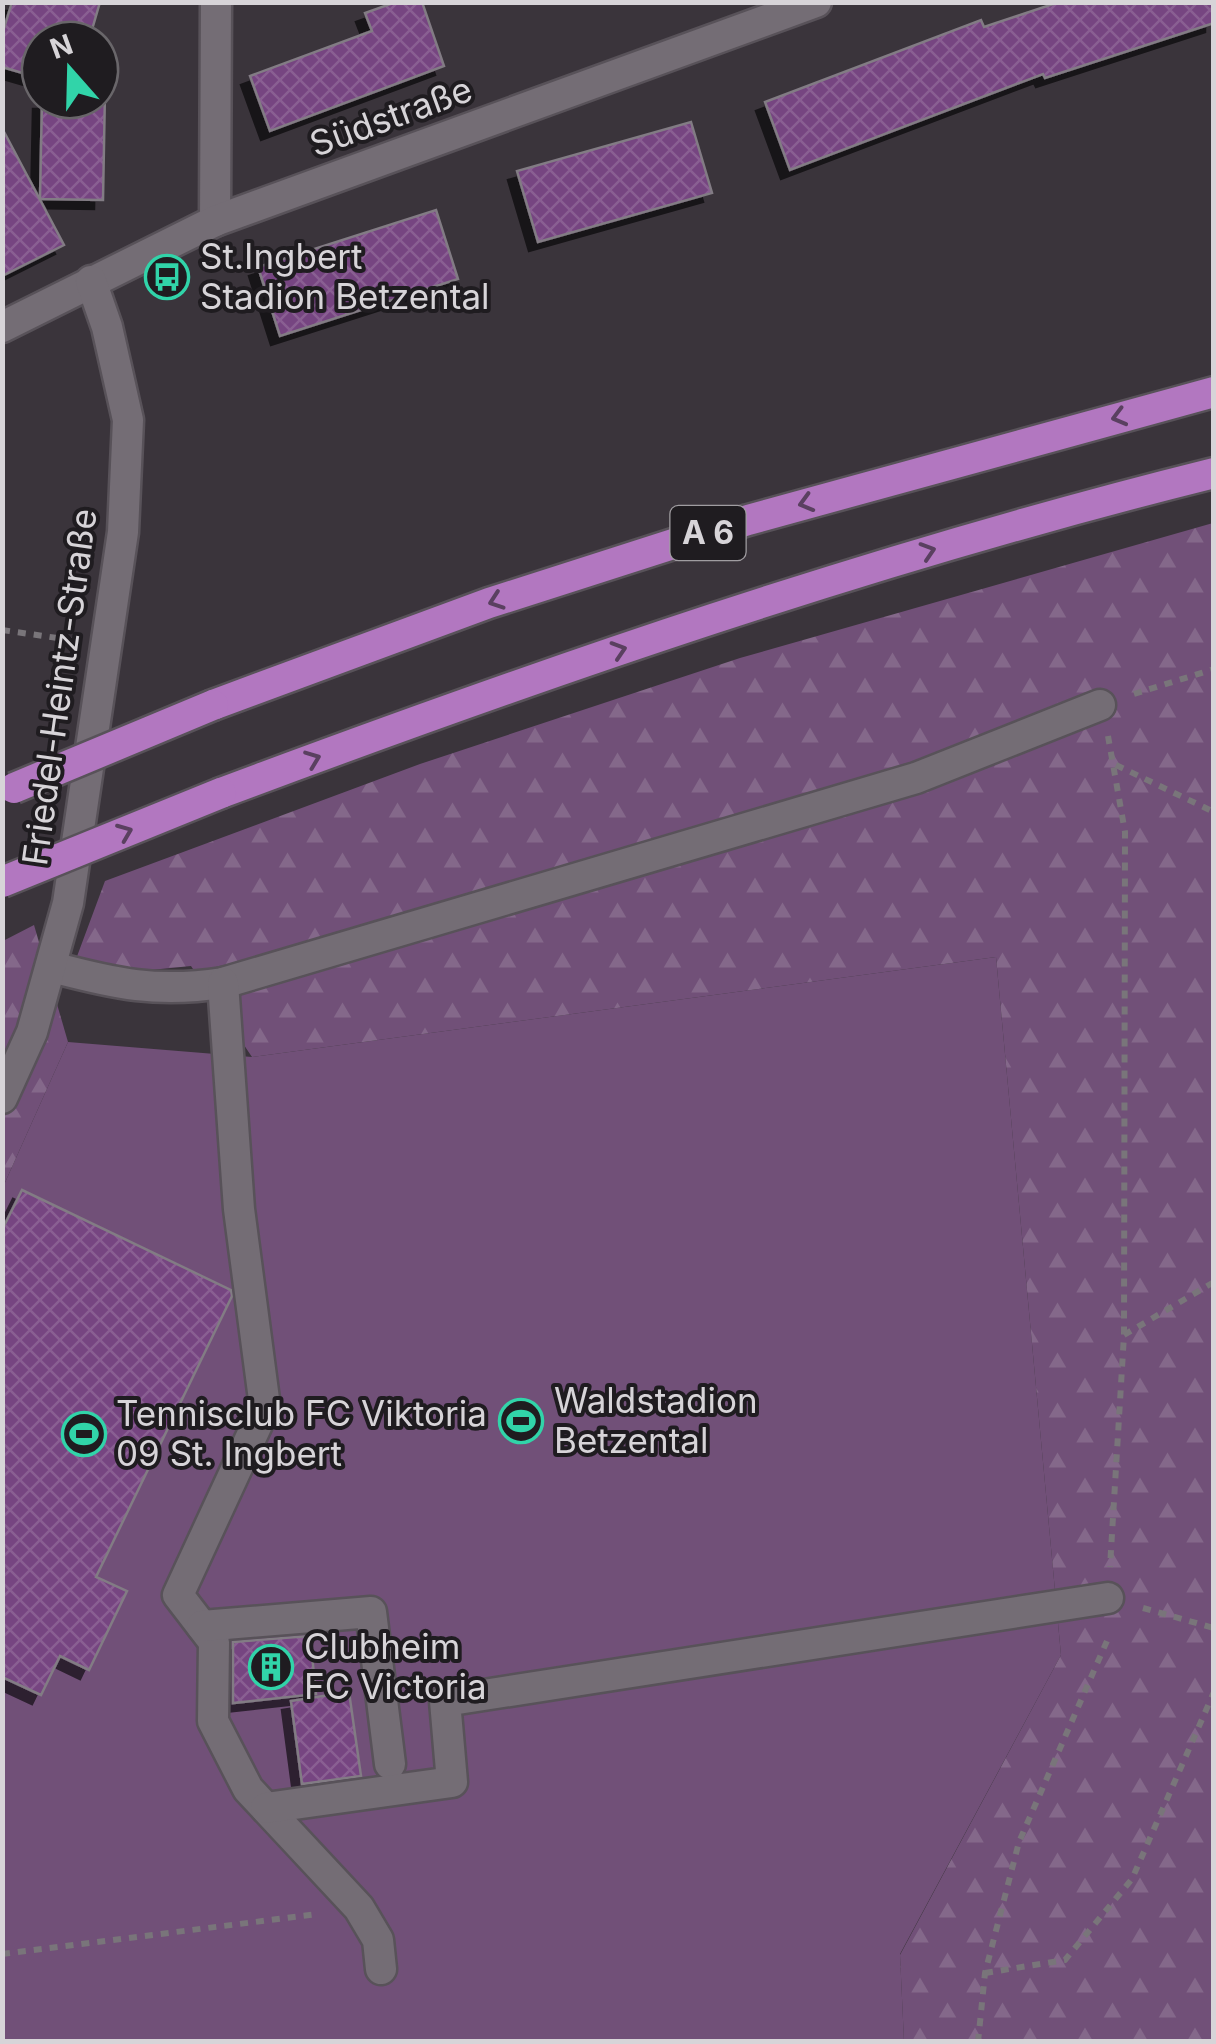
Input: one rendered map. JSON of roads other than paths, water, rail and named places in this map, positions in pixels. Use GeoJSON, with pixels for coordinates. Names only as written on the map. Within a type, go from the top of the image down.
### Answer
{"type":"FeatureCollection","features":[{"type":"Feature","properties":{"kind":"highway","name":"A 6"},"geometry":{"type":"LineString","coordinates":[[8,790],[213,705],[490,603],[748,520],[1214,392]]}},
{"type":"Feature","properties":{"kind":"highway","name":"A 6"},"geometry":{"type":"LineString","coordinates":[[2,882],[221,793],[500,689],[962,540],[1214,472]]}},
{"type":"Feature","properties":{"kind":"street"},"geometry":{"type":"LineString","coordinates":[[215,221],[216,2]]}},
{"type":"Feature","properties":{"kind":"street","name":"Südstraße"},"geometry":{"type":"LineString","coordinates":[[2,326],[215,221],[816,2]]}},
{"type":"Feature","properties":{"kind":"street","name":"Friedel-Heintz-Straße"},"geometry":{"type":"LineString","coordinates":[[2,1098],[32,1032],[68,903],[103,644],[123,532],[128,420],[107,328],[91,281]]}},
{"type":"Feature","properties":{"kind":"street"},"geometry":{"type":"LineString","coordinates":[[52,967],[128,988],[177,990],[223,983],[916,778],[1100,705]]}},
{"type":"Feature","properties":{"kind":"street"},"geometry":{"type":"LineString","coordinates":[[223,983],[240,1209],[265,1407],[178,1595],[214,1642],[213,1721],[248,1789],[359,1908],[378,1940],[381,1968]]}},
{"type":"Feature","properties":{"kind":"street"},"geometry":{"type":"LineString","coordinates":[[266,1808],[452,1782],[444,1701],[1108,1598]]}},
{"type":"Feature","properties":{"kind":"street"},"geometry":{"type":"LineString","coordinates":[[202,1626],[371,1612],[390,1764]]}},
{"type":"Feature","properties":{"kind":"place","name":"St.Ingbert Stadion Betzental"},"geometry":{"type":"Point","coordinates":[167,277]}},
{"type":"Feature","properties":{"kind":"place","name":"Waldstadion Betzental"},"geometry":{"type":"Point","coordinates":[521,1421]}},
{"type":"Feature","properties":{"kind":"place","name":"Tennisclub FC Viktoria 09 St. Ingbert"},"geometry":{"type":"Point","coordinates":[84,1434]}},
{"type":"Feature","properties":{"kind":"place","name":"Clubheim FC Victoria"},"geometry":{"type":"Point","coordinates":[271,1667]}}]}
